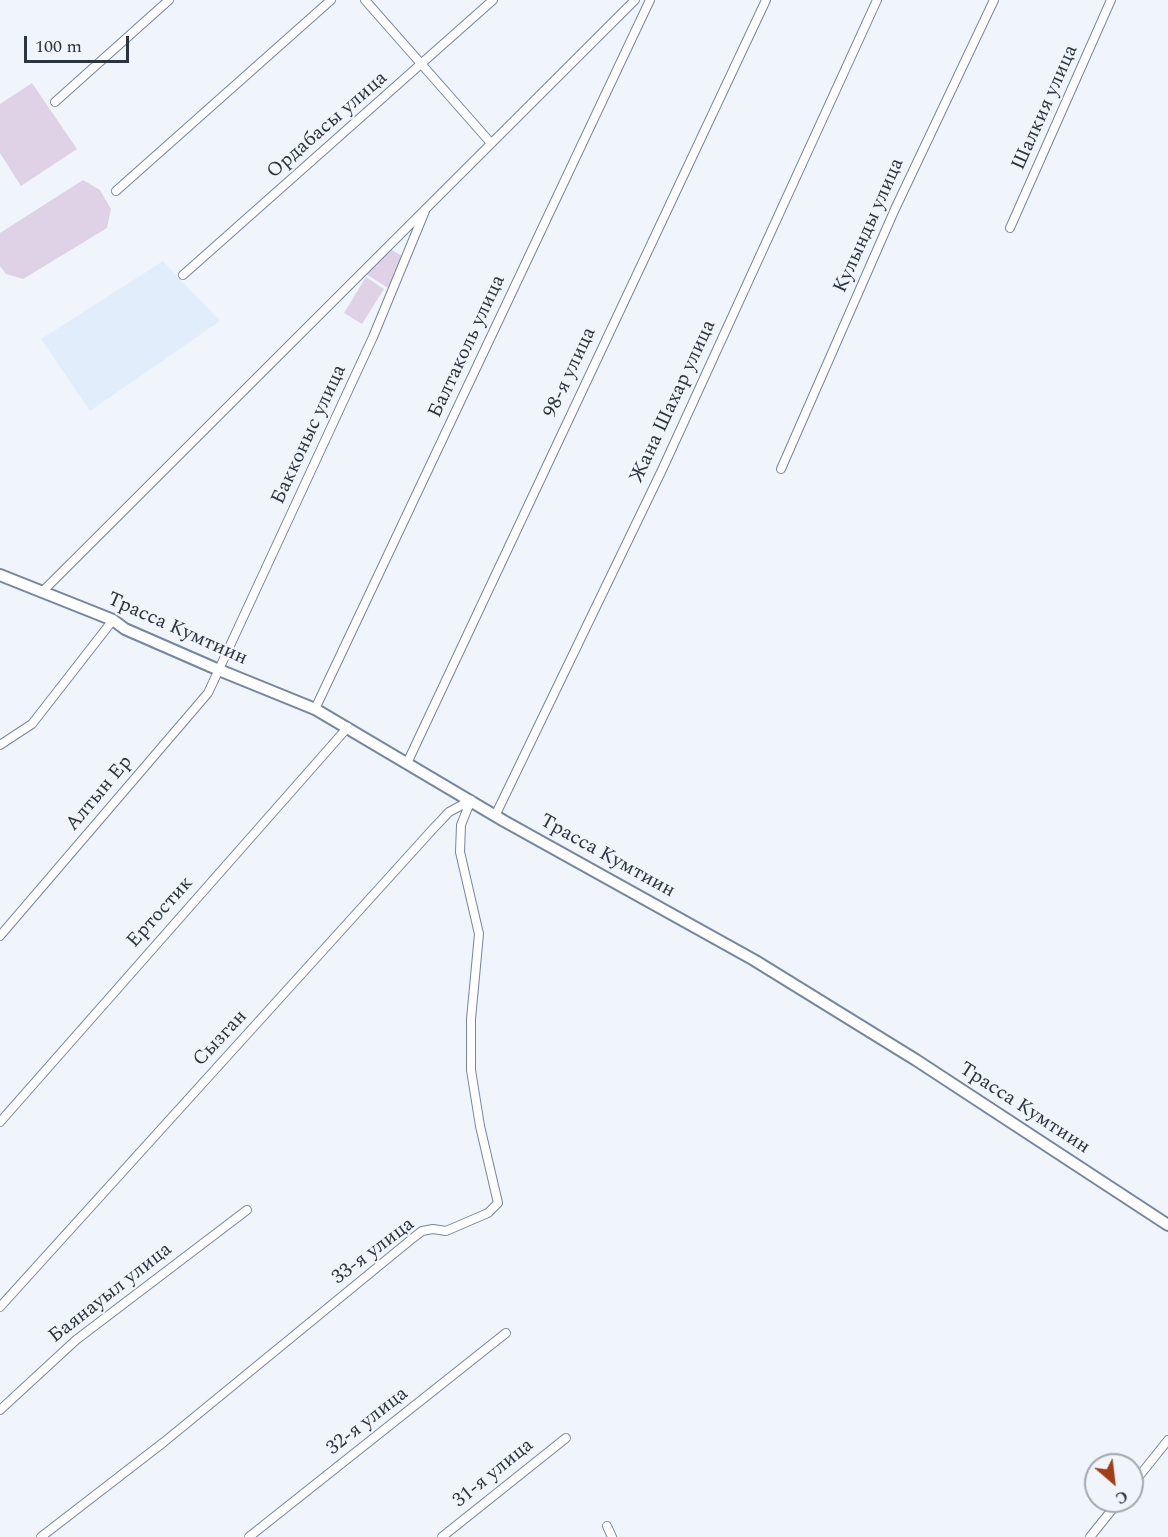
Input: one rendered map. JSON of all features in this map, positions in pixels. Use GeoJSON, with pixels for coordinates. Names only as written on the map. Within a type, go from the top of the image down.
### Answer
{"type":"FeatureCollection","features":[{"type":"Feature","properties":{"kind":"street"},"geometry":{"type":"LineString","coordinates":[[55,102],[169,0]]}},
{"type":"Feature","properties":{"kind":"street"},"geometry":{"type":"LineString","coordinates":[[116,191],[331,0]]}},
{"type":"Feature","properties":{"kind":"street"},"geometry":{"type":"LineString","coordinates":[[364,0],[490,142]]}},
{"type":"Feature","properties":{"kind":"street","name":"Ордабасы улица"},"geometry":{"type":"LineString","coordinates":[[183,275],[493,0]]}},
{"type":"Feature","properties":{"kind":"street"},"geometry":{"type":"LineString","coordinates":[[43,591],[425,211],[490,142],[635,0]]}},
{"type":"Feature","properties":{"kind":"street","name":"Балтаколь улица"},"geometry":{"type":"LineString","coordinates":[[315,709],[650,0]]}},
{"type":"Feature","properties":{"kind":"street","name":"98-я улица"},"geometry":{"type":"LineString","coordinates":[[408,761],[766,0]]}},
{"type":"Feature","properties":{"kind":"street","name":"Жана Шахар улица"},"geometry":{"type":"LineString","coordinates":[[495,816],[662,470],[877,0]]}},
{"type":"Feature","properties":{"kind":"street","name":"Кулынды улица"},"geometry":{"type":"LineString","coordinates":[[781,469],[895,209],[994,0]]}},
{"type":"Feature","properties":{"kind":"street","name":"Шалкия улица"},"geometry":{"type":"LineString","coordinates":[[1011,228],[1112,0]]}},
{"type":"Feature","properties":{"kind":"street","name":"Бакконыс улица"},"geometry":{"type":"LineString","coordinates":[[219,670],[374,338],[425,211]]}},
{"type":"Feature","properties":{"kind":"street","name":"Трасса Кумтиин"},"geometry":{"type":"LineString","coordinates":[[0,575],[43,591],[219,670],[315,709],[348,727],[408,761],[495,816],[764,966],[916,1060],[1168,1225]]}},
{"type":"Feature","properties":{"kind":"street"},"geometry":{"type":"LineString","coordinates":[[0,745],[32,724],[113,621]]}},
{"type":"Feature","properties":{"kind":"street","name":"Алтын Ер"},"geometry":{"type":"LineString","coordinates":[[0,936],[208,693],[219,670]]}},
{"type":"Feature","properties":{"kind":"street","name":"Ертостик"},"geometry":{"type":"LineString","coordinates":[[0,1122],[348,727]]}},
{"type":"Feature","properties":{"kind":"street","name":"Сызган"},"geometry":{"type":"LineString","coordinates":[[0,1307],[432,830],[449,812],[471,800]]}},
{"type":"Feature","properties":{"kind":"street","name":"33-я улица"},"geometry":{"type":"LineString","coordinates":[[41,1537],[164,1442],[413,1238],[433,1229],[446,1231],[488,1213],[498,1203],[480,1126],[471,1070],[471,1019],[479,934],[460,852],[461,825],[471,800]]}},
{"type":"Feature","properties":{"kind":"street","name":"Баянауыл улица"},"geometry":{"type":"LineString","coordinates":[[0,1410],[76,1340],[247,1210]]}},
{"type":"Feature","properties":{"kind":"street","name":"32-я улица"},"geometry":{"type":"LineString","coordinates":[[249,1537],[506,1333]]}},
{"type":"Feature","properties":{"kind":"street","name":"31-я улица"},"geometry":{"type":"LineString","coordinates":[[442,1537],[566,1438]]}},
{"type":"Feature","properties":{"kind":"street"},"geometry":{"type":"LineString","coordinates":[[1144,1470],[1168,1440]]}},
{"type":"Feature","properties":{"kind":"street"},"geometry":{"type":"LineString","coordinates":[[1090,1537],[1109,1513]]}},
{"type":"Feature","properties":{"kind":"street"},"geometry":{"type":"LineString","coordinates":[[607,1526],[612,1537]]}},
{"type":"Feature","properties":{"kind":"shaded area"},"geometry":{"type":"Polygon","coordinates":[[[32,83],[77,149],[21,186],[0,153],[0,104],[32,83]]]}},
{"type":"Feature","properties":{"kind":"shaded area"},"geometry":{"type":"Polygon","coordinates":[[[83,180],[100,190],[111,209],[107,228],[23,279],[6,274],[0,266],[0,233],[83,180]]]}},
{"type":"Feature","properties":{"kind":"shaded area"},"geometry":{"type":"Polygon","coordinates":[[[390,249],[402,256],[388,288],[366,274],[390,249]]]}},
{"type":"Feature","properties":{"kind":"shaded area"},"geometry":{"type":"Polygon","coordinates":[[[163,261],[220,321],[90,411],[41,339],[163,261]]]}},
{"type":"Feature","properties":{"kind":"shaded area"},"geometry":{"type":"Polygon","coordinates":[[[366,277],[384,289],[362,324],[344,313],[366,277]]]}}]}
